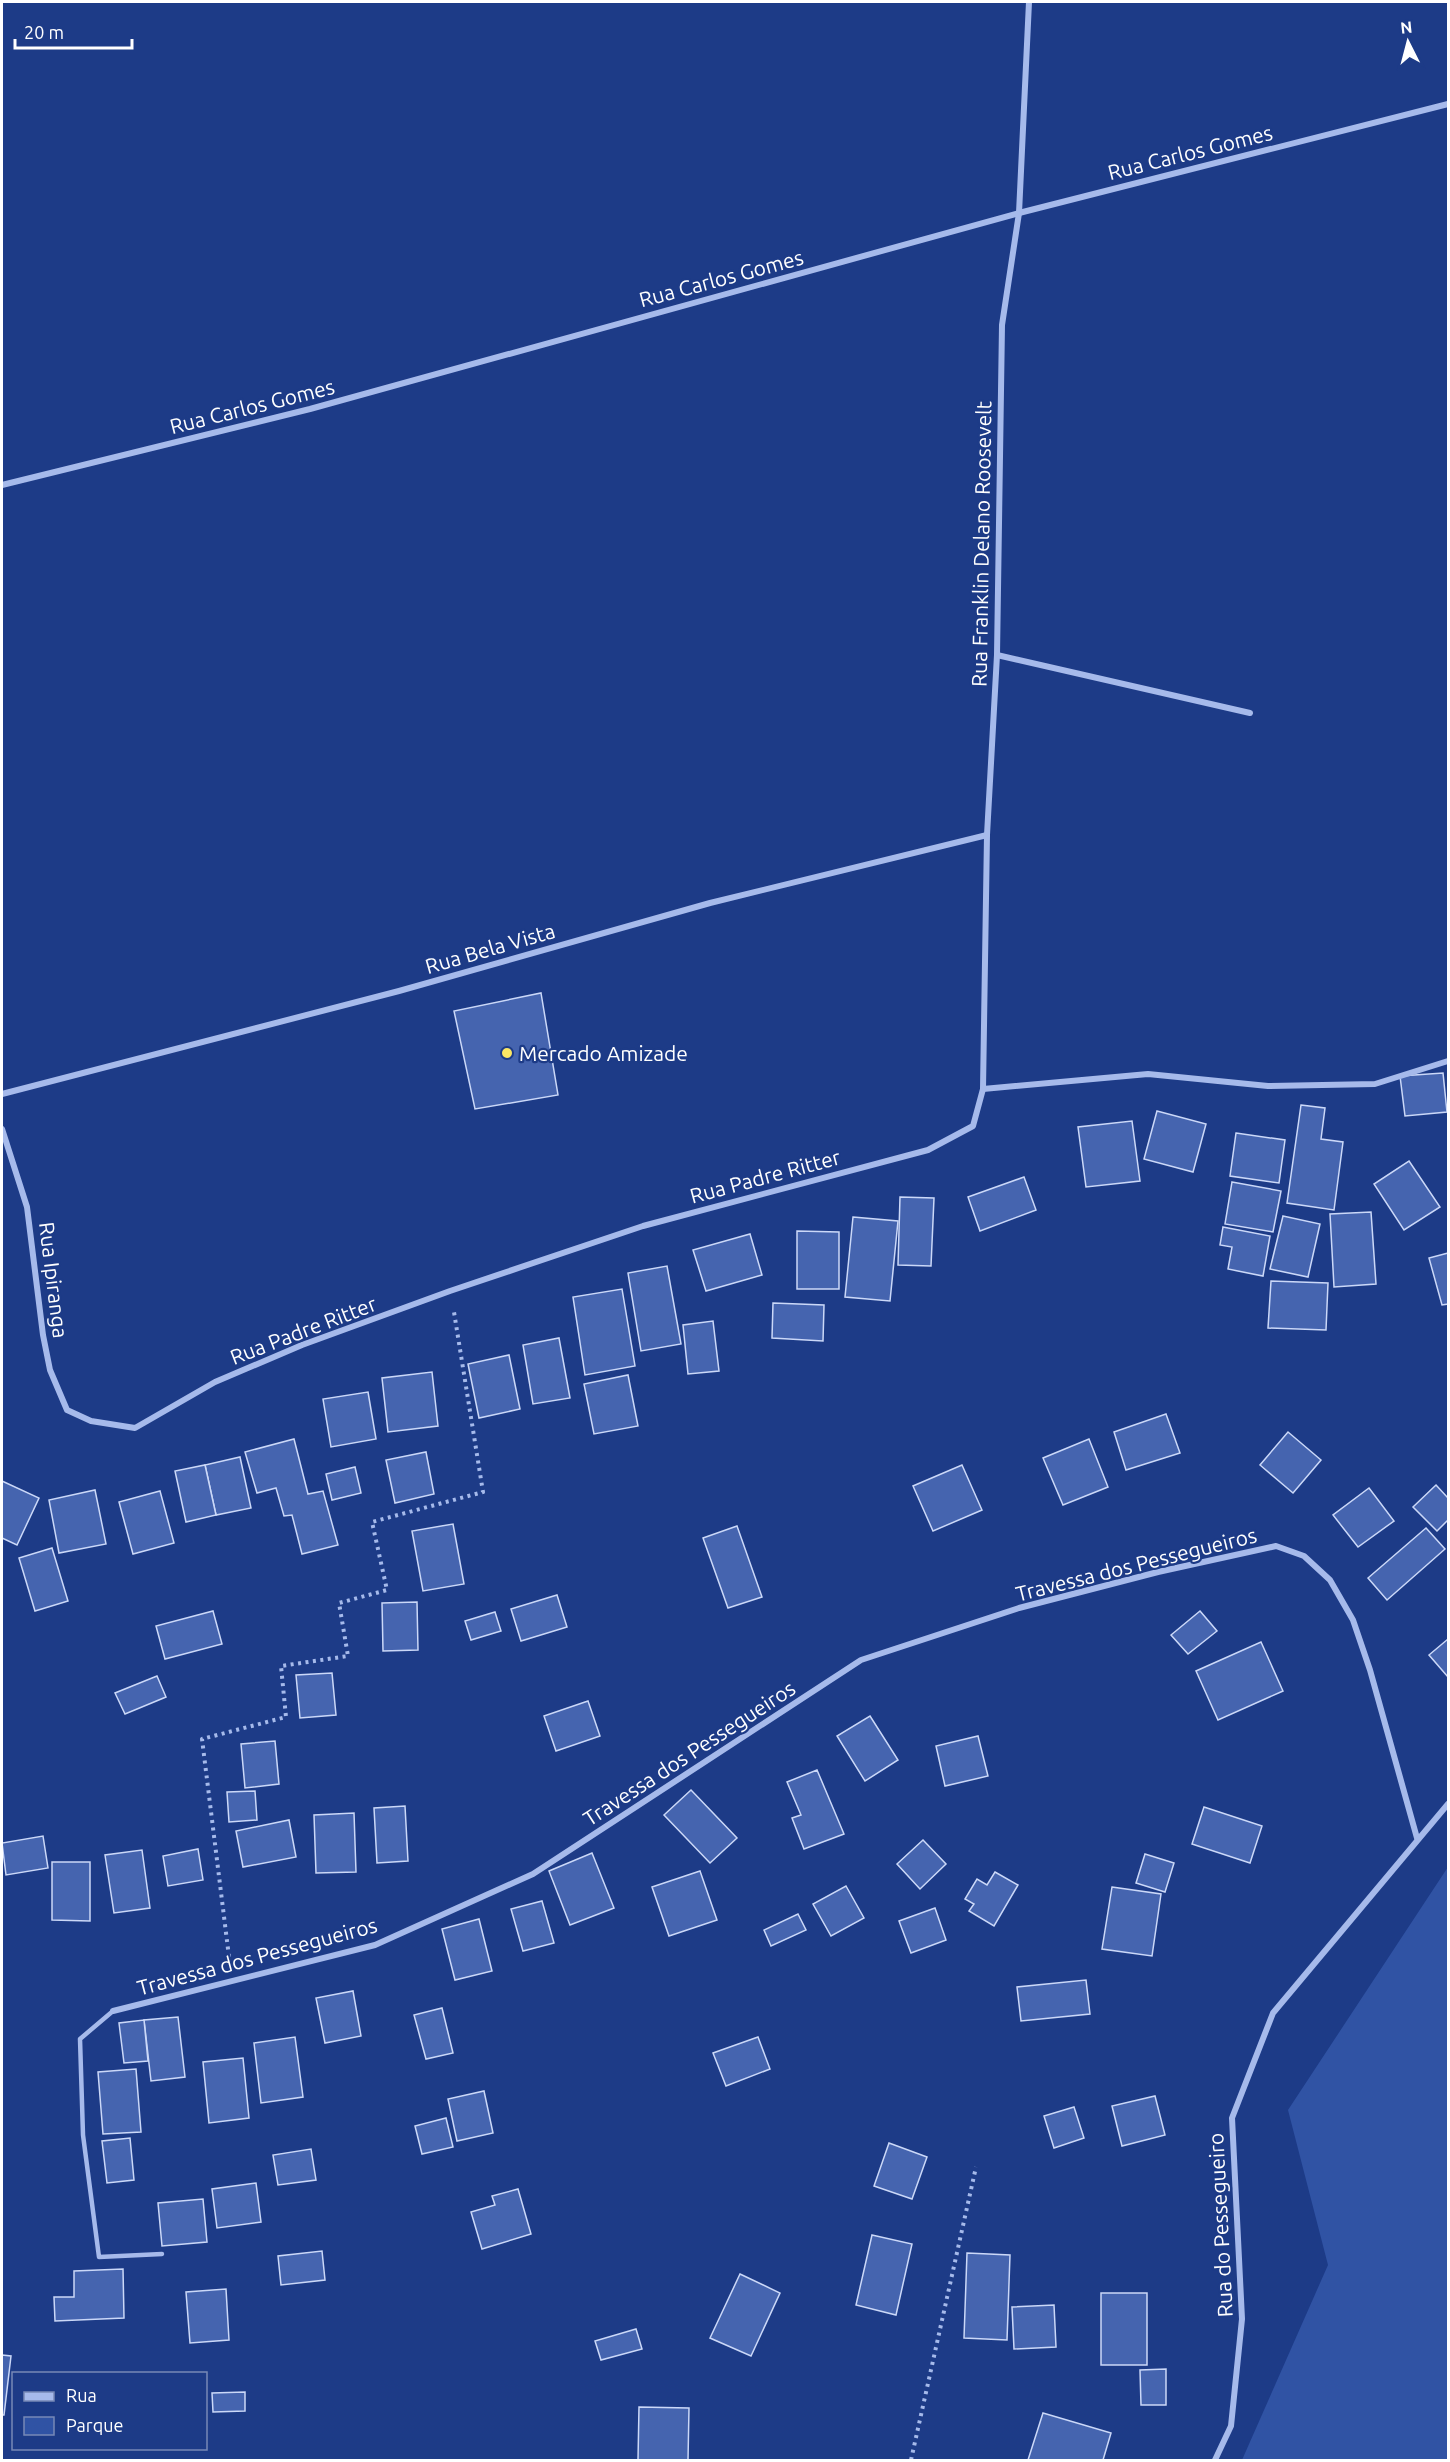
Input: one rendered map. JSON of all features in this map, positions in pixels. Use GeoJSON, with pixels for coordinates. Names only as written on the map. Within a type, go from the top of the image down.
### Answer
{"type":"FeatureCollection","features":[{"type":"Feature","properties":{"kind":"street","name":"Rua Franklin Delano Roosevelt"},"geometry":{"type":"LineString","coordinates":[[982,1089],[987,835],[997,656],[1002,325],[1019,213],[1029,2]]}},
{"type":"Feature","properties":{"kind":"street","name":"Rua Carlos Gomes"},"geometry":{"type":"LineString","coordinates":[[2,485],[310,409],[1019,213],[1449,104]]}},
{"type":"Feature","properties":{"kind":"street"},"geometry":{"type":"LineString","coordinates":[[997,656],[1250,713]]}},
{"type":"Feature","properties":{"kind":"street","name":"Rua Bela Vista"},"geometry":{"type":"LineString","coordinates":[[2,1094],[399,991],[710,903],[987,835]]}},
{"type":"Feature","properties":{"kind":"street"},"geometry":{"type":"LineString","coordinates":[[982,1089],[1148,1074],[1268,1086],[1375,1084],[1449,1061]]}},
{"type":"Feature","properties":{"kind":"street","name":"Rua Padre Ritter"},"geometry":{"type":"LineString","coordinates":[[91,1421],[135,1428],[215,1382],[302,1345],[450,1291],[643,1226],[928,1150],[973,1126],[982,1089]]}},
{"type":"Feature","properties":{"kind":"street","name":"Rua Ipiranga"},"geometry":{"type":"LineString","coordinates":[[2,1129],[27,1207],[50,1370],[67,1410],[91,1421]]}},
{"type":"Feature","properties":{"kind":"street","name":"Travessa dos Pessegueiros"},"geometry":{"type":"LineString","coordinates":[[113,2011],[375,1945],[533,1874],[861,1659],[1031,1605],[1158,1572],[1276,1546],[1304,1556],[1330,1580],[1353,1620],[1370,1670],[1417,1838]]}},
{"type":"Feature","properties":{"kind":"street","name":"Rua do Pessegueiro"},"geometry":{"type":"LineString","coordinates":[[1215,2460],[1231,2426],[1242,2319],[1232,2118],[1273,2013],[1417,1838],[1449,1804]]}},
{"type":"Feature","properties":{"kind":"lane","name":"Travessa dos Pessegueiros"},"geometry":{"type":"LineString","coordinates":[[113,2011],[80,2039],[83,2135],[99,2257],[162,2254]]}},
{"type":"Feature","properties":{"kind":"path"},"geometry":{"type":"LineString","coordinates":[[232,1982],[202,1739],[286,1717],[281,1666],[348,1656],[339,1603],[387,1590],[372,1522],[483,1492],[450,1291]]}},
{"type":"Feature","properties":{"kind":"path"},"geometry":{"type":"LineString","coordinates":[[911,2460],[976,2167]]}},
{"type":"Feature","properties":{"kind":"green space"},"geometry":{"type":"Polygon","coordinates":[[[1448,1867],[1448,2460],[1242,2460],[1328,2265],[1288,2110],[1448,1867]]]}},
{"type":"Feature","properties":{"kind":"building","name":"Mercado Amizade"},"geometry":{"type":"Polygon","coordinates":[[[541,993],[558,1095],[475,1109],[454,1011],[541,993]]]}},
{"type":"Feature","properties":{"kind":"building"},"geometry":{"type":"Polygon","coordinates":[[[1443,1073],[1447,1112],[1405,1116],[1400,1076],[1443,1073]]]}},
{"type":"Feature","properties":{"kind":"building"},"geometry":{"type":"Polygon","coordinates":[[[1301,1105],[1325,1108],[1321,1139],[1343,1142],[1334,1210],[1287,1203],[1301,1105]]]}},
{"type":"Feature","properties":{"kind":"building"},"geometry":{"type":"Polygon","coordinates":[[[1157,1111],[1206,1124],[1193,1172],[1144,1159],[1157,1111]]]}},
{"type":"Feature","properties":{"kind":"building"},"geometry":{"type":"Polygon","coordinates":[[[1132,1121],[1140,1181],[1086,1187],[1078,1127],[1132,1121]]]}},
{"type":"Feature","properties":{"kind":"building"},"geometry":{"type":"Polygon","coordinates":[[[1236,1133],[1285,1140],[1279,1183],[1230,1176],[1236,1133]]]}},
{"type":"Feature","properties":{"kind":"building"},"geometry":{"type":"Polygon","coordinates":[[[1409,1161],[1440,1207],[1404,1230],[1374,1184],[1409,1161]]]}},
{"type":"Feature","properties":{"kind":"building"},"geometry":{"type":"Polygon","coordinates":[[[1024,1177],[1036,1210],[980,1231],[968,1197],[1024,1177]]]}},
{"type":"Feature","properties":{"kind":"building"},"geometry":{"type":"Polygon","coordinates":[[[1232,1182],[1281,1191],[1273,1232],[1225,1224],[1232,1182]]]}},
{"type":"Feature","properties":{"kind":"building"},"geometry":{"type":"Polygon","coordinates":[[[900,1197],[934,1198],[931,1266],[898,1265],[900,1197]]]}},
{"type":"Feature","properties":{"kind":"building"},"geometry":{"type":"Polygon","coordinates":[[[1371,1212],[1376,1284],[1334,1287],[1330,1214],[1371,1212]]]}},
{"type":"Feature","properties":{"kind":"building"},"geometry":{"type":"Polygon","coordinates":[[[1283,1216],[1320,1224],[1308,1277],[1270,1269],[1283,1216]]]}},
{"type":"Feature","properties":{"kind":"building"},"geometry":{"type":"Polygon","coordinates":[[[853,1217],[898,1221],[890,1301],[845,1297],[853,1217]]]}},
{"type":"Feature","properties":{"kind":"building"},"geometry":{"type":"Polygon","coordinates":[[[1223,1227],[1270,1236],[1263,1276],[1228,1269],[1232,1247],[1220,1245],[1223,1227]]]}},
{"type":"Feature","properties":{"kind":"building"},"geometry":{"type":"Polygon","coordinates":[[[797,1231],[839,1232],[839,1289],[797,1289],[797,1231]]]}},
{"type":"Feature","properties":{"kind":"building"},"geometry":{"type":"Polygon","coordinates":[[[750,1234],[762,1275],[706,1291],[693,1250],[750,1234]]]}},
{"type":"Feature","properties":{"kind":"building"},"geometry":{"type":"Polygon","coordinates":[[[1448,1253],[1448,1304],[1442,1305],[1429,1258],[1448,1253]]]}},
{"type":"Feature","properties":{"kind":"building"},"geometry":{"type":"Polygon","coordinates":[[[667,1266],[681,1344],[641,1351],[628,1273],[667,1266]]]}},
{"type":"Feature","properties":{"kind":"building"},"geometry":{"type":"Polygon","coordinates":[[[1271,1281],[1328,1283],[1326,1330],[1268,1328],[1271,1281]]]}},
{"type":"Feature","properties":{"kind":"building"},"geometry":{"type":"Polygon","coordinates":[[[622,1289],[635,1366],[585,1375],[573,1297],[622,1289]]]}},
{"type":"Feature","properties":{"kind":"building"},"geometry":{"type":"Polygon","coordinates":[[[773,1303],[824,1305],[823,1341],[772,1338],[773,1303]]]}},
{"type":"Feature","properties":{"kind":"building"},"geometry":{"type":"Polygon","coordinates":[[[713,1321],[719,1371],[688,1374],[683,1325],[713,1321]]]}},
{"type":"Feature","properties":{"kind":"building"},"geometry":{"type":"Polygon","coordinates":[[[559,1338],[570,1398],[533,1404],[523,1345],[559,1338]]]}},
{"type":"Feature","properties":{"kind":"building"},"geometry":{"type":"Polygon","coordinates":[[[509,1355],[520,1409],[479,1418],[468,1364],[509,1355]]]}},
{"type":"Feature","properties":{"kind":"building"},"geometry":{"type":"Polygon","coordinates":[[[432,1372],[438,1426],[388,1432],[382,1378],[432,1372]]]}},
{"type":"Feature","properties":{"kind":"building"},"geometry":{"type":"Polygon","coordinates":[[[628,1375],[638,1426],[594,1434],[584,1384],[628,1375]]]}},
{"type":"Feature","properties":{"kind":"building"},"geometry":{"type":"Polygon","coordinates":[[[368,1392],[376,1439],[331,1447],[323,1399],[368,1392]]]}},
{"type":"Feature","properties":{"kind":"building"},"geometry":{"type":"Polygon","coordinates":[[[1166,1414],[1180,1453],[1126,1470],[1114,1432],[1166,1414]]]}},
{"type":"Feature","properties":{"kind":"building"},"geometry":{"type":"Polygon","coordinates":[[[1288,1432],[1321,1460],[1293,1493],[1260,1465],[1288,1432]]]}},
{"type":"Feature","properties":{"kind":"building"},"geometry":{"type":"Polygon","coordinates":[[[294,1439],[308,1494],[323,1491],[338,1545],[302,1554],[292,1515],[284,1516],[276,1488],[257,1493],[245,1452],[294,1439]]]}},
{"type":"Feature","properties":{"kind":"building"},"geometry":{"type":"Polygon","coordinates":[[[1089,1439],[1108,1487],[1063,1505],[1043,1458],[1089,1439]]]}},
{"type":"Feature","properties":{"kind":"building"},"geometry":{"type":"Polygon","coordinates":[[[426,1452],[434,1494],[395,1503],[386,1460],[426,1452]]]}},
{"type":"Feature","properties":{"kind":"building"},"geometry":{"type":"Polygon","coordinates":[[[240,1457],[251,1508],[216,1515],[205,1465],[240,1457]]]}},
{"type":"Feature","properties":{"kind":"building"},"geometry":{"type":"Polygon","coordinates":[[[205,1465],[216,1515],[186,1522],[175,1471],[205,1465]]]}},
{"type":"Feature","properties":{"kind":"building"},"geometry":{"type":"Polygon","coordinates":[[[962,1465],[982,1510],[933,1531],[913,1486],[962,1465]]]}},
{"type":"Feature","properties":{"kind":"building"},"geometry":{"type":"Polygon","coordinates":[[[355,1467],[361,1493],[332,1500],[326,1474],[355,1467]]]}},
{"type":"Feature","properties":{"kind":"building"},"geometry":{"type":"Polygon","coordinates":[[[2,1481],[39,1498],[17,1545],[2,1538],[2,1481]]]}},
{"type":"Feature","properties":{"kind":"building"},"geometry":{"type":"Polygon","coordinates":[[[1436,1485],[1448,1498],[1448,1520],[1437,1531],[1413,1507],[1436,1485]]]}},
{"type":"Feature","properties":{"kind":"building"},"geometry":{"type":"Polygon","coordinates":[[[1369,1488],[1394,1521],[1358,1547],[1333,1515],[1369,1488]]]}},
{"type":"Feature","properties":{"kind":"building"},"geometry":{"type":"Polygon","coordinates":[[[95,1490],[106,1544],[59,1553],[49,1500],[95,1490]]]}},
{"type":"Feature","properties":{"kind":"building"},"geometry":{"type":"Polygon","coordinates":[[[160,1491],[174,1543],[133,1554],[119,1502],[160,1491]]]}},
{"type":"Feature","properties":{"kind":"building"},"geometry":{"type":"Polygon","coordinates":[[[453,1524],[464,1584],[423,1591],[412,1531],[453,1524]]]}},
{"type":"Feature","properties":{"kind":"building"},"geometry":{"type":"Polygon","coordinates":[[[737,1526],[762,1597],[728,1608],[703,1538],[737,1526]]]}},
{"type":"Feature","properties":{"kind":"building"},"geometry":{"type":"Polygon","coordinates":[[[1426,1528],[1445,1549],[1387,1600],[1368,1578],[1426,1528]]]}},
{"type":"Feature","properties":{"kind":"building"},"geometry":{"type":"Polygon","coordinates":[[[52,1548],[68,1601],[35,1611],[19,1558],[52,1548]]]}},
{"type":"Feature","properties":{"kind":"building"},"geometry":{"type":"Polygon","coordinates":[[[557,1595],[567,1627],[521,1641],[511,1609],[557,1595]]]}},
{"type":"Feature","properties":{"kind":"building"},"geometry":{"type":"Polygon","coordinates":[[[417,1602],[418,1650],[383,1651],[382,1603],[417,1602]]]}},
{"type":"Feature","properties":{"kind":"building"},"geometry":{"type":"Polygon","coordinates":[[[213,1611],[222,1644],[165,1659],[156,1626],[213,1611]]]}},
{"type":"Feature","properties":{"kind":"building"},"geometry":{"type":"Polygon","coordinates":[[[1200,1611],[1217,1631],[1188,1654],[1171,1635],[1200,1611]]]}},
{"type":"Feature","properties":{"kind":"building"},"geometry":{"type":"Polygon","coordinates":[[[495,1612],[501,1631],[471,1640],[465,1621],[495,1612]]]}},
{"type":"Feature","properties":{"kind":"building"},"geometry":{"type":"Polygon","coordinates":[[[1448,1639],[1448,1677],[1429,1655],[1448,1639]]]}},
{"type":"Feature","properties":{"kind":"building"},"geometry":{"type":"Polygon","coordinates":[[[1261,1642],[1283,1691],[1218,1720],[1196,1671],[1261,1642]]]}},
{"type":"Feature","properties":{"kind":"building"},"geometry":{"type":"Polygon","coordinates":[[[332,1673],[336,1715],[300,1718],[296,1675],[332,1673]]]}},
{"type":"Feature","properties":{"kind":"building"},"geometry":{"type":"Polygon","coordinates":[[[157,1676],[166,1697],[125,1714],[115,1693],[157,1676]]]}},
{"type":"Feature","properties":{"kind":"building"},"geometry":{"type":"Polygon","coordinates":[[[588,1701],[600,1736],[556,1751],[544,1716],[588,1701]]]}},
{"type":"Feature","properties":{"kind":"building"},"geometry":{"type":"Polygon","coordinates":[[[870,1716],[898,1760],[865,1781],[837,1736],[870,1716]]]}},
{"type":"Feature","properties":{"kind":"building"},"geometry":{"type":"Polygon","coordinates":[[[978,1736],[988,1776],[945,1786],[936,1746],[978,1736]]]}},
{"type":"Feature","properties":{"kind":"building"},"geometry":{"type":"Polygon","coordinates":[[[275,1741],[279,1784],[245,1788],[241,1744],[275,1741]]]}},
{"type":"Feature","properties":{"kind":"building"},"geometry":{"type":"Polygon","coordinates":[[[817,1770],[844,1834],[804,1849],[792,1818],[801,1815],[787,1782],[817,1770]]]}},
{"type":"Feature","properties":{"kind":"building"},"geometry":{"type":"Polygon","coordinates":[[[691,1790],[737,1838],[710,1863],[664,1815],[691,1790]]]}},
{"type":"Feature","properties":{"kind":"building"},"geometry":{"type":"Polygon","coordinates":[[[255,1791],[257,1820],[229,1822],[227,1792],[255,1791]]]}},
{"type":"Feature","properties":{"kind":"building"},"geometry":{"type":"Polygon","coordinates":[[[405,1806],[408,1861],[377,1863],[374,1808],[405,1806]]]}},
{"type":"Feature","properties":{"kind":"building"},"geometry":{"type":"Polygon","coordinates":[[[1204,1807],[1262,1826],[1250,1863],[1192,1844],[1204,1807]]]}},
{"type":"Feature","properties":{"kind":"building"},"geometry":{"type":"Polygon","coordinates":[[[354,1813],[356,1872],[316,1873],[314,1815],[354,1813]]]}},
{"type":"Feature","properties":{"kind":"building"},"geometry":{"type":"Polygon","coordinates":[[[289,1820],[296,1857],[243,1867],[236,1831],[289,1820]]]}},
{"type":"Feature","properties":{"kind":"building"},"geometry":{"type":"Polygon","coordinates":[[[43,1836],[48,1868],[6,1875],[2,1843],[43,1836]]]}},
{"type":"Feature","properties":{"kind":"building"},"geometry":{"type":"Polygon","coordinates":[[[923,1840],[946,1864],[920,1889],[897,1864],[923,1840]]]}},
{"type":"Feature","properties":{"kind":"building"},"geometry":{"type":"Polygon","coordinates":[[[198,1849],[203,1880],[168,1886],[163,1856],[198,1849]]]}},
{"type":"Feature","properties":{"kind":"building"},"geometry":{"type":"Polygon","coordinates":[[[142,1850],[150,1908],[114,1913],[105,1855],[142,1850]]]}},
{"type":"Feature","properties":{"kind":"building"},"geometry":{"type":"Polygon","coordinates":[[[592,1853],[614,1908],[570,1925],[549,1871],[592,1853]]]}},
{"type":"Feature","properties":{"kind":"building"},"geometry":{"type":"Polygon","coordinates":[[[1145,1854],[1174,1863],[1165,1892],[1136,1883],[1145,1854]]]}},
{"type":"Feature","properties":{"kind":"building"},"geometry":{"type":"Polygon","coordinates":[[[52,1862],[90,1862],[90,1921],[52,1920],[52,1862]]]}},
{"type":"Feature","properties":{"kind":"building"},"geometry":{"type":"Polygon","coordinates":[[[700,1871],[717,1920],[669,1936],[652,1887],[700,1871]]]}},
{"type":"Feature","properties":{"kind":"building"},"geometry":{"type":"Polygon","coordinates":[[[995,1872],[1018,1885],[994,1926],[969,1911],[974,1904],[965,1899],[977,1879],[987,1885],[995,1872]]]}},
{"type":"Feature","properties":{"kind":"building"},"geometry":{"type":"Polygon","coordinates":[[[846,1886],[864,1918],[831,1936],[813,1904],[846,1886]]]}},
{"type":"Feature","properties":{"kind":"building"},"geometry":{"type":"Polygon","coordinates":[[[1112,1887],[1161,1894],[1152,1956],[1102,1949],[1112,1887]]]}},
{"type":"Feature","properties":{"kind":"building"},"geometry":{"type":"Polygon","coordinates":[[[542,1901],[554,1943],[523,1951],[511,1909],[542,1901]]]}},
{"type":"Feature","properties":{"kind":"building"},"geometry":{"type":"Polygon","coordinates":[[[935,1908],[946,1940],[911,1953],[899,1921],[935,1908]]]}},
{"type":"Feature","properties":{"kind":"building"},"geometry":{"type":"Polygon","coordinates":[[[798,1914],[806,1930],[771,1946],[764,1930],[798,1914]]]}},
{"type":"Feature","properties":{"kind":"building"},"geometry":{"type":"Polygon","coordinates":[[[479,1919],[492,1971],[455,1980],[442,1929],[479,1919]]]}},
{"type":"Feature","properties":{"kind":"building"},"geometry":{"type":"Polygon","coordinates":[[[1086,1980],[1090,2014],[1021,2021],[1017,1987],[1086,1980]]]}},
{"type":"Feature","properties":{"kind":"building"},"geometry":{"type":"Polygon","coordinates":[[[353,1991],[361,2036],[325,2043],[316,1998],[353,1991]]]}},
{"type":"Feature","properties":{"kind":"building"},"geometry":{"type":"Polygon","coordinates":[[[442,2008],[453,2053],[426,2059],[414,2015],[442,2008]]]}},
{"type":"Feature","properties":{"kind":"building"},"geometry":{"type":"Polygon","coordinates":[[[178,2017],[185,2077],[151,2081],[144,2020],[178,2017]]]}},
{"type":"Feature","properties":{"kind":"building"},"geometry":{"type":"Polygon","coordinates":[[[144,2020],[148,2061],[124,2063],[119,2023],[144,2020]]]}},
{"type":"Feature","properties":{"kind":"building"},"geometry":{"type":"Polygon","coordinates":[[[295,2037],[303,2097],[261,2103],[254,2043],[295,2037]]]}},
{"type":"Feature","properties":{"kind":"building"},"geometry":{"type":"Polygon","coordinates":[[[758,2037],[770,2069],[726,2086],[713,2053],[758,2037]]]}},
{"type":"Feature","properties":{"kind":"building"},"geometry":{"type":"Polygon","coordinates":[[[243,2058],[249,2118],[209,2123],[203,2062],[243,2058]]]}},
{"type":"Feature","properties":{"kind":"building"},"geometry":{"type":"Polygon","coordinates":[[[136,2069],[141,2132],[103,2134],[98,2072],[136,2069]]]}},
{"type":"Feature","properties":{"kind":"building"},"geometry":{"type":"Polygon","coordinates":[[[484,2091],[493,2133],[457,2141],[448,2099],[484,2091]]]}},
{"type":"Feature","properties":{"kind":"building"},"geometry":{"type":"Polygon","coordinates":[[[1155,2096],[1165,2135],[1122,2146],[1112,2106],[1155,2096]]]}},
{"type":"Feature","properties":{"kind":"building"},"geometry":{"type":"Polygon","coordinates":[[[1074,2107],[1084,2138],[1054,2148],[1044,2116],[1074,2107]]]}},
{"type":"Feature","properties":{"kind":"building"},"geometry":{"type":"Polygon","coordinates":[[[446,2118],[453,2147],[422,2154],[415,2126],[446,2118]]]}},
{"type":"Feature","properties":{"kind":"building"},"geometry":{"type":"Polygon","coordinates":[[[130,2138],[134,2180],[107,2183],[102,2141],[130,2138]]]}},
{"type":"Feature","properties":{"kind":"building"},"geometry":{"type":"Polygon","coordinates":[[[889,2143],[927,2157],[912,2199],[874,2186],[889,2143]]]}},
{"type":"Feature","properties":{"kind":"building"},"geometry":{"type":"Polygon","coordinates":[[[311,2149],[316,2180],[278,2185],[273,2155],[311,2149]]]}},
{"type":"Feature","properties":{"kind":"building"},"geometry":{"type":"Polygon","coordinates":[[[256,2183],[261,2222],[217,2228],[212,2189],[256,2183]]]}},
{"type":"Feature","properties":{"kind":"building"},"geometry":{"type":"Polygon","coordinates":[[[518,2189],[531,2234],[482,2249],[471,2212],[495,2205],[492,2196],[518,2189]]]}},
{"type":"Feature","properties":{"kind":"building"},"geometry":{"type":"Polygon","coordinates":[[[203,2199],[207,2242],[162,2246],[158,2203],[203,2199]]]}},
{"type":"Feature","properties":{"kind":"building"},"geometry":{"type":"Polygon","coordinates":[[[872,2235],[912,2244],[896,2315],[856,2305],[872,2235]]]}},
{"type":"Feature","properties":{"kind":"building"},"geometry":{"type":"Polygon","coordinates":[[[322,2251],[325,2280],[281,2285],[278,2256],[322,2251]]]}},
{"type":"Feature","properties":{"kind":"building"},"geometry":{"type":"Polygon","coordinates":[[[967,2253],[1010,2255],[1007,2340],[964,2338],[967,2253]]]}},
{"type":"Feature","properties":{"kind":"building"},"geometry":{"type":"Polygon","coordinates":[[[123,2269],[124,2318],[55,2321],[54,2297],[74,2297],[74,2271],[123,2269]]]}},
{"type":"Feature","properties":{"kind":"building"},"geometry":{"type":"Polygon","coordinates":[[[740,2274],[780,2293],[751,2356],[710,2338],[740,2274]]]}},
{"type":"Feature","properties":{"kind":"building"},"geometry":{"type":"Polygon","coordinates":[[[226,2289],[229,2340],[190,2343],[186,2292],[226,2289]]]}},
{"type":"Feature","properties":{"kind":"building"},"geometry":{"type":"Polygon","coordinates":[[[1101,2293],[1147,2293],[1147,2365],[1101,2365],[1101,2293]]]}},
{"type":"Feature","properties":{"kind":"building"},"geometry":{"type":"Polygon","coordinates":[[[1054,2305],[1056,2347],[1014,2349],[1012,2307],[1054,2305]]]}},
{"type":"Feature","properties":{"kind":"building"},"geometry":{"type":"Polygon","coordinates":[[[636,2329],[642,2349],[601,2360],[595,2341],[636,2329]]]}},
{"type":"Feature","properties":{"kind":"building"},"geometry":{"type":"Polygon","coordinates":[[[2,2355],[11,2356],[4,2415],[2,2415],[2,2355]]]}},
{"type":"Feature","properties":{"kind":"building"},"geometry":{"type":"Polygon","coordinates":[[[1166,2369],[1166,2405],[1141,2405],[1140,2370],[1166,2369]]]}},
{"type":"Feature","properties":{"kind":"building"},"geometry":{"type":"Polygon","coordinates":[[[245,2392],[245,2411],[213,2412],[212,2393],[245,2392]]]}},
{"type":"Feature","properties":{"kind":"building"},"geometry":{"type":"Polygon","coordinates":[[[639,2407],[689,2408],[688,2460],[638,2460],[639,2407]]]}},
{"type":"Feature","properties":{"kind":"building"},"geometry":{"type":"Polygon","coordinates":[[[1043,2413],[1111,2433],[1103,2460],[1028,2460],[1043,2413]]]}},
{"type":"Feature","properties":{"kind":"place","name":"Mercado Amizade"},"geometry":{"type":"Point","coordinates":[507,1053]}}]}
